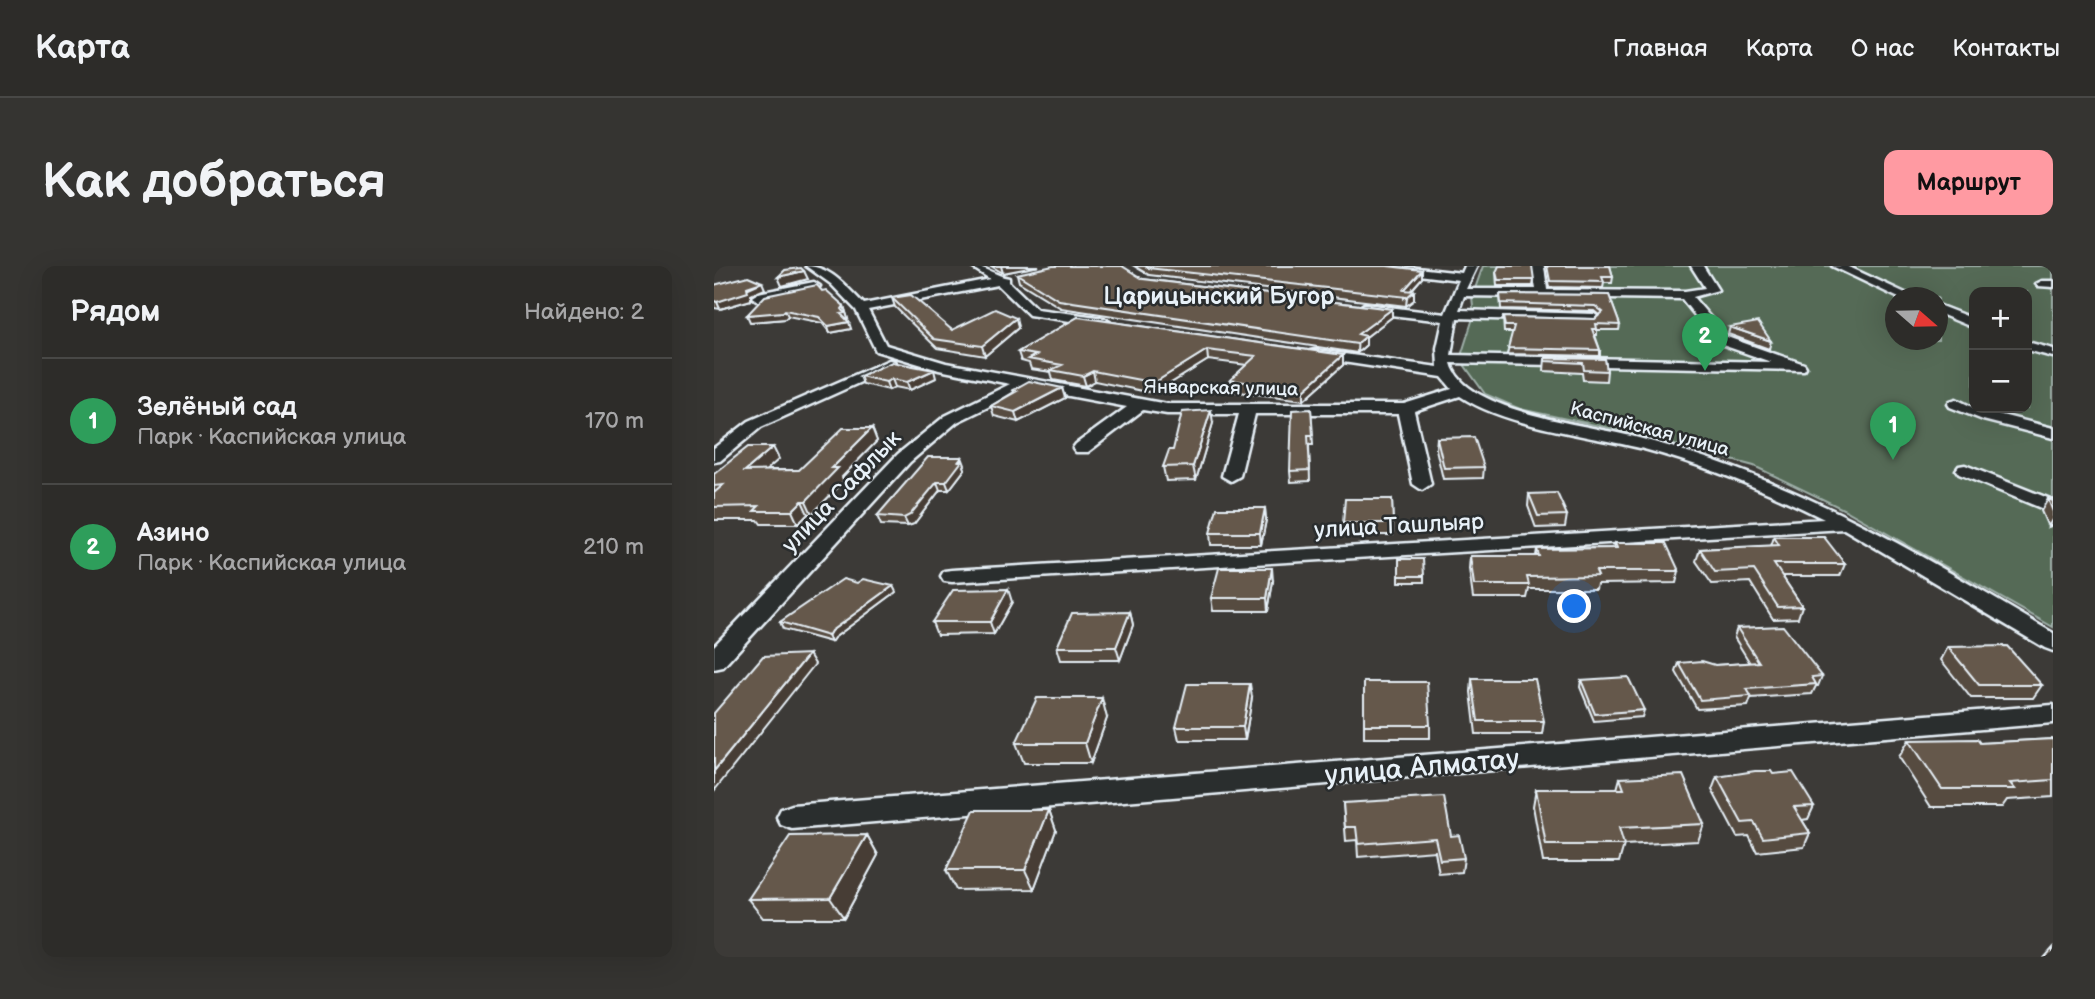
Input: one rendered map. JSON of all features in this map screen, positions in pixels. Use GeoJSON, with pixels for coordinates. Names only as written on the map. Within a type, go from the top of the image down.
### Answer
{"type":"FeatureCollection","features":[{"type":"Feature","properties":{"kind":"street","name":"Январская улица"},"geometry":{"type":"LineString","coordinates":[[812,266],[835,282],[861,308],[881,348],[944,367],[1140,405],[1167,409],[1405,409],[1463,390]]}},
{"type":"Feature","properties":{"kind":"street"},"geometry":{"type":"LineString","coordinates":[[976,266],[1000,281],[1033,312],[1116,324]]}},
{"type":"Feature","properties":{"kind":"street"},"geometry":{"type":"LineString","coordinates":[[1370,266],[1465,278],[1542,293],[1685,295],[1712,290],[1697,266]]}},
{"type":"Feature","properties":{"kind":"street"},"geometry":{"type":"LineString","coordinates":[[1538,266],[1542,293]]}},
{"type":"Feature","properties":{"kind":"street"},"geometry":{"type":"LineString","coordinates":[[1838,266],[1885,287]]}},
{"type":"Feature","properties":{"kind":"street"},"geometry":{"type":"LineString","coordinates":[[861,308],[1024,276]]}},
{"type":"Feature","properties":{"kind":"street"},"geometry":{"type":"LineString","coordinates":[[1445,366],[1452,316],[1465,278]]}},
{"type":"Feature","properties":{"kind":"street"},"geometry":{"type":"LineString","coordinates":[[758,297],[835,282]]}},
{"type":"Feature","properties":{"kind":"street"},"geometry":{"type":"LineString","coordinates":[[1295,351],[1445,366],[1799,367],[1722,340],[1685,295]]}},
{"type":"Feature","properties":{"kind":"street"},"geometry":{"type":"LineString","coordinates":[[1344,305],[1452,316],[1594,318]]}},
{"type":"Feature","properties":{"kind":"street"},"geometry":{"type":"LineString","coordinates":[[1948,313],[1969,322]]}},
{"type":"Feature","properties":{"kind":"street"},"geometry":{"type":"LineString","coordinates":[[2032,348],[2053,354]]}},
{"type":"Feature","properties":{"kind":"street"},"geometry":{"type":"LineString","coordinates":[[714,457],[755,424],[908,356]]}},
{"type":"Feature","properties":{"kind":"street","name":"Каспийская улица"},"geometry":{"type":"LineString","coordinates":[[1445,366],[1463,390],[1498,411],[1699,460],[1777,489],[1849,523],[2053,642]]}},
{"type":"Feature","properties":{"kind":"street","name":"улица Сафлык"},"geometry":{"type":"LineString","coordinates":[[714,662],[904,458],[951,419],[1025,383]]}},
{"type":"Feature","properties":{"kind":"street"},"geometry":{"type":"LineString","coordinates":[[1956,404],[1989,417],[2053,433]]}},
{"type":"Feature","properties":{"kind":"street"},"geometry":{"type":"LineString","coordinates":[[1082,447],[1140,405]]}},
{"type":"Feature","properties":{"kind":"street"},"geometry":{"type":"LineString","coordinates":[[1231,476],[1249,408]]}},
{"type":"Feature","properties":{"kind":"street"},"geometry":{"type":"LineString","coordinates":[[1405,409],[1422,484]]}},
{"type":"Feature","properties":{"kind":"street"},"geometry":{"type":"LineString","coordinates":[[1965,470],[2053,507]]}},
{"type":"Feature","properties":{"kind":"street","name":"улица Ташлыяр"},"geometry":{"type":"LineString","coordinates":[[952,576],[1849,523]]}},
{"type":"Feature","properties":{"kind":"street","name":"улица Алматау"},"geometry":{"type":"LineString","coordinates":[[792,817],[2053,715]]}},
{"type":"Feature","properties":{"kind":"green space"},"geometry":{"type":"Polygon","coordinates":[[[1483,266],[2053,266],[2053,627],[1845,510],[1754,466],[1618,430],[1520,409],[1485,394],[1460,359],[1474,315],[1472,297],[1483,266]]]}},
{"type":"Feature","properties":{"kind":"building"},"geometry":{"type":"Polygon","coordinates":[[[1053,266],[1122,266],[1143,279],[1392,309],[1358,334],[1366,336],[1357,344],[1059,300],[1017,274],[1053,266]]]}},
{"type":"Feature","properties":{"kind":"building"},"geometry":{"type":"Polygon","coordinates":[[[1145,266],[1387,266],[1422,270],[1404,290],[1414,291],[1407,297],[1145,266]]]}},
{"type":"Feature","properties":{"kind":"building"},"geometry":{"type":"Polygon","coordinates":[[[1499,266],[1532,266],[1534,280],[1498,280],[1496,272],[1499,266]]]}},
{"type":"Feature","properties":{"kind":"building"},"geometry":{"type":"Polygon","coordinates":[[[1547,266],[1610,266],[1613,277],[1602,277],[1604,282],[1550,281],[1547,266]]]}},
{"type":"Feature","properties":{"kind":"building"},"geometry":{"type":"Polygon","coordinates":[[[801,268],[804,271],[778,277],[785,270],[801,268]]]}},
{"type":"Feature","properties":{"kind":"building"},"geometry":{"type":"Polygon","coordinates":[[[748,276],[762,282],[747,287],[748,292],[714,301],[714,285],[748,276]]]}},
{"type":"Feature","properties":{"kind":"building"},"geometry":{"type":"Polygon","coordinates":[[[817,285],[844,306],[842,309],[845,313],[841,314],[849,322],[828,326],[819,317],[785,310],[747,315],[765,296],[817,285]]]}},
{"type":"Feature","properties":{"kind":"building"},"geometry":{"type":"Polygon","coordinates":[[[1500,294],[1609,295],[1620,325],[1596,324],[1597,329],[1592,329],[1600,350],[1508,348],[1514,326],[1505,326],[1503,317],[1595,319],[1603,312],[1595,306],[1501,303],[1500,294]]]}},
{"type":"Feature","properties":{"kind":"building"},"geometry":{"type":"Polygon","coordinates":[[[911,295],[952,330],[995,309],[1016,318],[982,346],[934,339],[892,298],[911,295]]]}},
{"type":"Feature","properties":{"kind":"building"},"geometry":{"type":"Polygon","coordinates":[[[1078,317],[1343,355],[1304,390],[1230,380],[1256,356],[1207,350],[1157,381],[1145,381],[1093,371],[1083,376],[1051,370],[1062,365],[1028,359],[1036,355],[1018,352],[1078,317]]]}},
{"type":"Feature","properties":{"kind":"building"},"geometry":{"type":"Polygon","coordinates":[[[1758,322],[1771,341],[1730,327],[1758,322]]]}},
{"type":"Feature","properties":{"kind":"building"},"geometry":{"type":"Polygon","coordinates":[[[1545,358],[1605,359],[1607,371],[1584,370],[1583,363],[1545,361],[1545,358]]]}},
{"type":"Feature","properties":{"kind":"building"},"geometry":{"type":"Polygon","coordinates":[[[892,362],[934,370],[907,382],[892,379],[886,382],[860,376],[892,362]]]}},
{"type":"Feature","properties":{"kind":"building"},"geometry":{"type":"Polygon","coordinates":[[[1029,381],[1062,388],[1015,412],[991,406],[1017,391],[1013,390],[1029,381]]]}},
{"type":"Feature","properties":{"kind":"building"},"geometry":{"type":"Polygon","coordinates":[[[1311,409],[1313,435],[1308,435],[1310,470],[1290,471],[1292,410],[1311,409]]]}},
{"type":"Feature","properties":{"kind":"building"},"geometry":{"type":"Polygon","coordinates":[[[1211,410],[1193,466],[1163,467],[1169,450],[1173,450],[1182,412],[1211,410]]]}},
{"type":"Feature","properties":{"kind":"building"},"geometry":{"type":"Polygon","coordinates":[[[843,428],[872,428],[832,468],[838,468],[806,501],[802,501],[792,511],[754,511],[759,506],[714,507],[714,493],[723,485],[714,486],[714,474],[748,447],[773,447],[745,471],[799,470],[843,428]]]}},
{"type":"Feature","properties":{"kind":"building"},"geometry":{"type":"Polygon","coordinates":[[[1474,437],[1484,467],[1444,468],[1437,438],[1474,437]]]}},
{"type":"Feature","properties":{"kind":"building"},"geometry":{"type":"Polygon","coordinates":[[[928,457],[962,457],[959,461],[962,461],[946,482],[937,482],[910,515],[904,518],[877,516],[928,457]]]}},
{"type":"Feature","properties":{"kind":"building"},"geometry":{"type":"Polygon","coordinates":[[[1557,493],[1567,515],[1538,516],[1529,494],[1557,493]]]}},
{"type":"Feature","properties":{"kind":"building"},"geometry":{"type":"Polygon","coordinates":[[[1345,499],[1392,499],[1393,523],[1343,523],[1345,499]]]}},
{"type":"Feature","properties":{"kind":"building"},"geometry":{"type":"Polygon","coordinates":[[[1217,508],[1265,508],[1260,533],[1210,533],[1217,508]]]}},
{"type":"Feature","properties":{"kind":"building"},"geometry":{"type":"Polygon","coordinates":[[[1774,537],[1824,537],[1845,564],[1774,564],[1802,606],[1778,607],[1754,570],[1715,572],[1700,549],[1779,545],[1774,537]]]}},
{"type":"Feature","properties":{"kind":"building"},"geometry":{"type":"Polygon","coordinates":[[[1615,543],[1666,543],[1679,571],[1596,571],[1598,576],[1527,577],[1529,585],[1474,585],[1470,556],[1539,556],[1537,549],[1617,548],[1615,543]]]}},
{"type":"Feature","properties":{"kind":"building"},"geometry":{"type":"Polygon","coordinates":[[[1399,559],[1423,559],[1424,576],[1399,576],[1399,559]]]}},
{"type":"Feature","properties":{"kind":"building"},"geometry":{"type":"Polygon","coordinates":[[[1219,568],[1272,568],[1267,598],[1211,598],[1219,568]]]}},
{"type":"Feature","properties":{"kind":"building"},"geometry":{"type":"Polygon","coordinates":[[[843,579],[857,583],[863,579],[893,586],[831,631],[828,636],[780,622],[843,579]]]}},
{"type":"Feature","properties":{"kind":"building"},"geometry":{"type":"Polygon","coordinates":[[[1008,589],[990,622],[932,622],[953,590],[1008,589]]]}},
{"type":"Feature","properties":{"kind":"building"},"geometry":{"type":"Polygon","coordinates":[[[1130,612],[1116,647],[1057,647],[1072,613],[1130,612]]]}},
{"type":"Feature","properties":{"kind":"building"},"geometry":{"type":"Polygon","coordinates":[[[1783,626],[1822,676],[1812,677],[1816,684],[1747,689],[1751,696],[1700,700],[1679,663],[1702,661],[1715,665],[1759,662],[1737,628],[1783,626]]]}},
{"type":"Feature","properties":{"kind":"building"},"geometry":{"type":"Polygon","coordinates":[[[2007,646],[2042,685],[1979,685],[1948,647],[2007,646]]]}},
{"type":"Feature","properties":{"kind":"building"},"geometry":{"type":"Polygon","coordinates":[[[809,654],[714,771],[714,713],[763,656],[809,654]]]}},
{"type":"Feature","properties":{"kind":"building"},"geometry":{"type":"Polygon","coordinates":[[[1628,677],[1644,710],[1595,714],[1581,680],[1628,677]]]}},
{"type":"Feature","properties":{"kind":"building"},"geometry":{"type":"Polygon","coordinates":[[[1472,679],[1535,679],[1544,721],[1478,721],[1472,679]]]}},
{"type":"Feature","properties":{"kind":"building"},"geometry":{"type":"Polygon","coordinates":[[[1364,682],[1427,682],[1430,725],[1364,725],[1364,682]]]}},
{"type":"Feature","properties":{"kind":"building"},"geometry":{"type":"Polygon","coordinates":[[[1187,684],[1250,684],[1243,727],[1176,727],[1187,684]]]}},
{"type":"Feature","properties":{"kind":"building"},"geometry":{"type":"Polygon","coordinates":[[[1037,698],[1102,698],[1085,743],[1016,743],[1037,698]]]}},
{"type":"Feature","properties":{"kind":"building"},"geometry":{"type":"Polygon","coordinates":[[[1977,739],[1980,743],[2053,739],[2053,780],[2010,783],[2015,789],[1942,789],[1909,740],[1977,739]]]}},
{"type":"Feature","properties":{"kind":"building"},"geometry":{"type":"Polygon","coordinates":[[[1771,771],[1773,774],[1793,772],[1814,806],[1794,807],[1810,833],[1763,838],[1754,822],[1742,823],[1717,777],[1771,771]]]}},
{"type":"Feature","properties":{"kind":"building"},"geometry":{"type":"Polygon","coordinates":[[[1683,775],[1704,824],[1619,828],[1624,845],[1546,845],[1536,789],[1624,789],[1620,778],[1683,775]]]}},
{"type":"Feature","properties":{"kind":"building"},"geometry":{"type":"Polygon","coordinates":[[[1444,797],[1451,836],[1459,835],[1464,858],[1440,860],[1435,838],[1358,844],[1356,827],[1345,827],[1343,803],[1444,797]]]}},
{"type":"Feature","properties":{"kind":"building"},"geometry":{"type":"Polygon","coordinates":[[[974,810],[1049,810],[1025,870],[946,870],[974,810]]]}},
{"type":"Feature","properties":{"kind":"building"},"geometry":{"type":"Polygon","coordinates":[[[867,835],[830,898],[748,899],[790,836],[867,835]]]}},
{"type":"Feature","properties":{"kind":"place","name":"Азино"},"geometry":{"type":"Point","coordinates":[1705,371]}},
{"type":"Feature","properties":{"kind":"place","name":"Зелёный сад"},"geometry":{"type":"Point","coordinates":[1893,460]}},
{"type":"Feature","properties":{"kind":"district","name":"Царицынский Бугор"},"geometry":{"type":"Point","coordinates":[1219,296]}}]}
